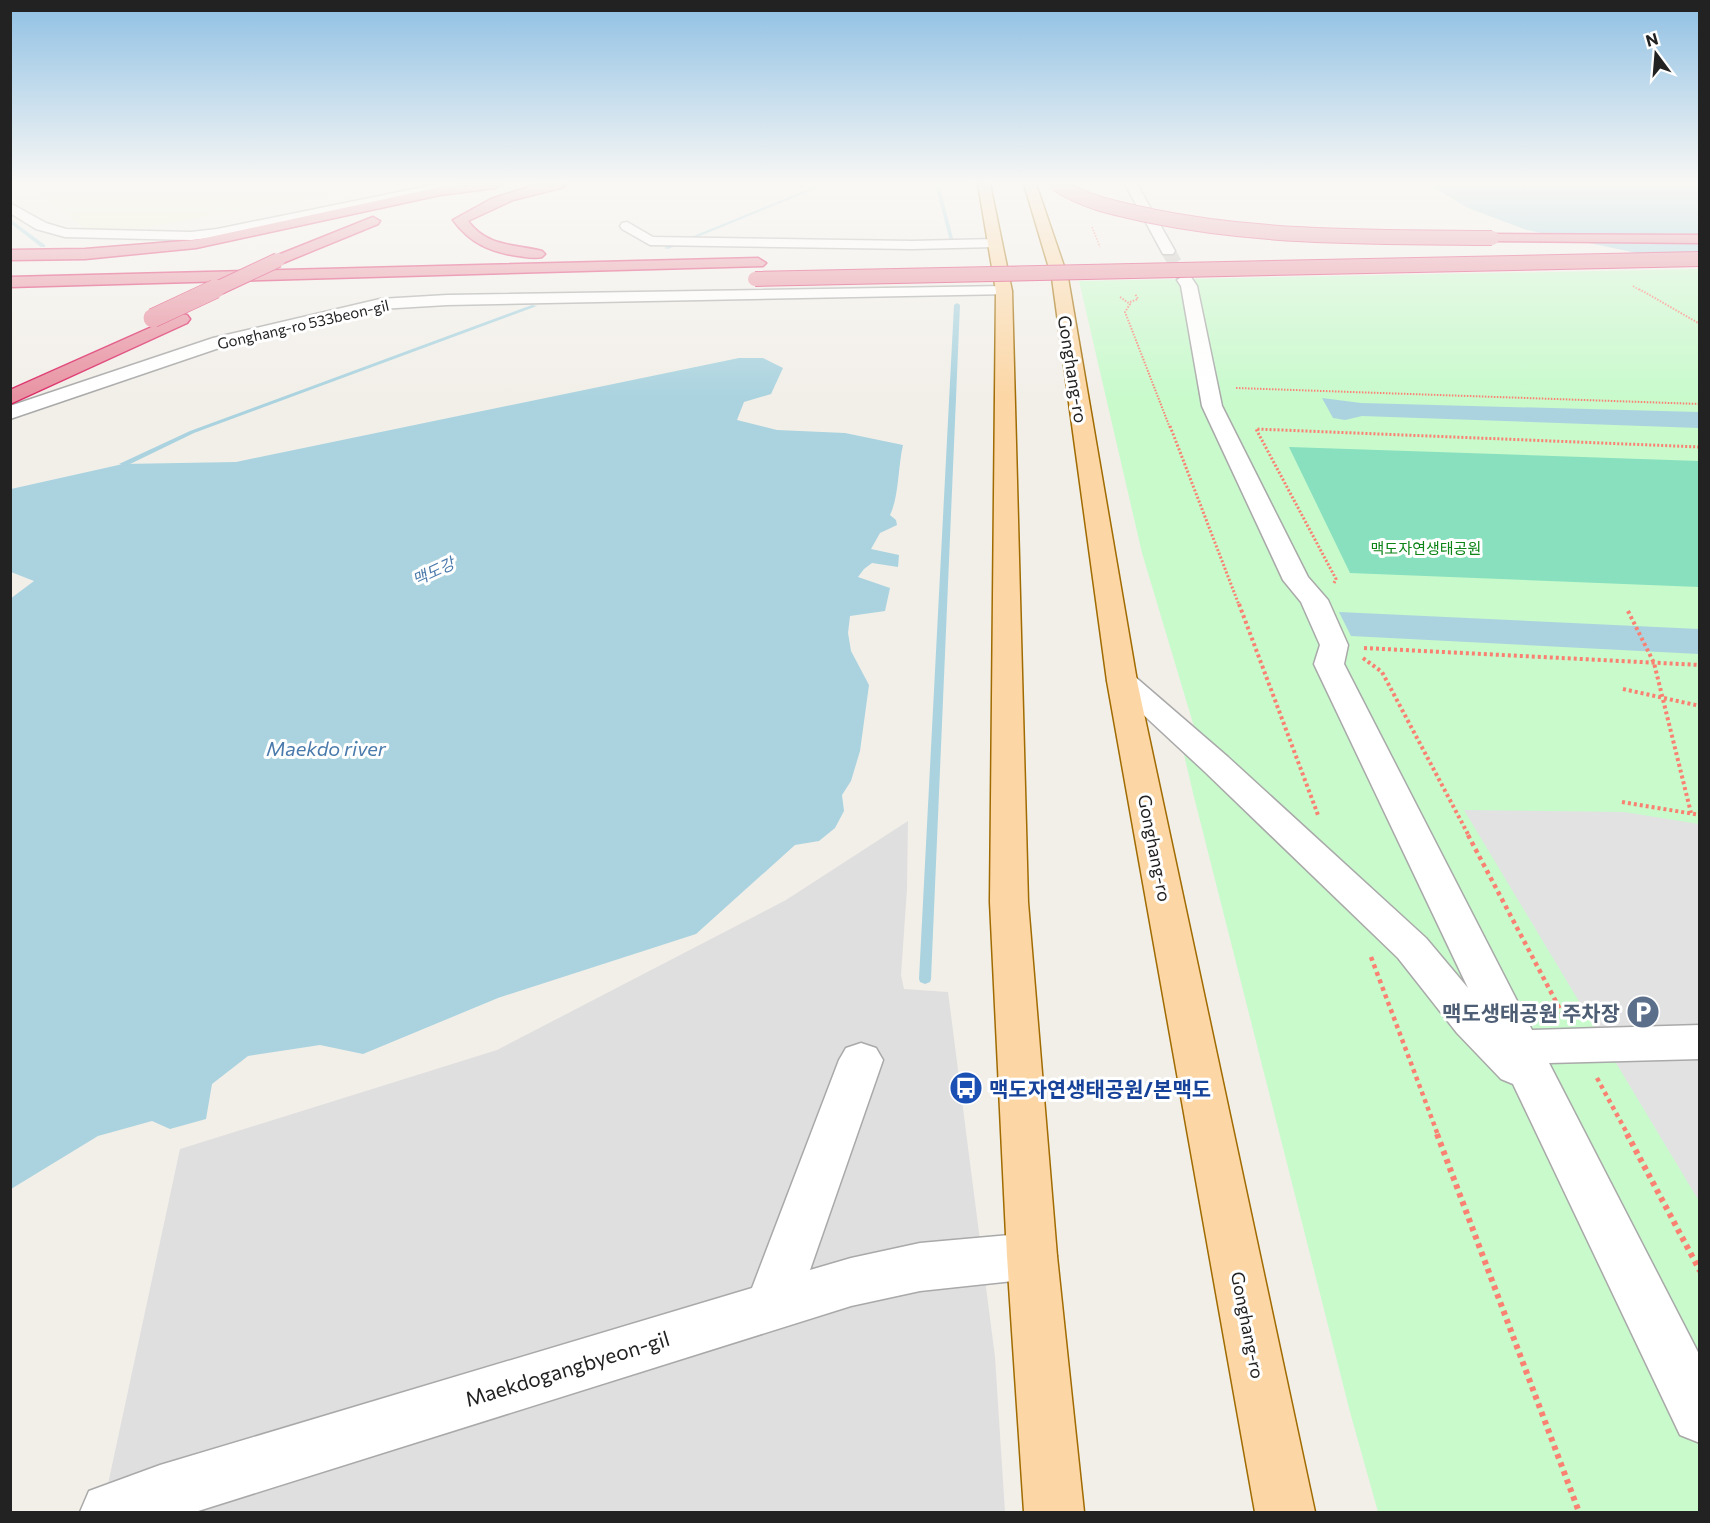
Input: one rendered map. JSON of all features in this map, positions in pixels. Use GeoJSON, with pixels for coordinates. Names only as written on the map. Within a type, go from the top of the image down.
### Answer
{"type":"FeatureCollection","features":[{"type":"Feature","properties":{"kind":"highway"},"geometry":{"type":"LineString","coordinates":[[10,265],[140,255]]}},
{"type":"Feature","properties":{"kind":"highway"},"geometry":{"type":"LineString","coordinates":[[10,383],[290,255]]}},
{"type":"Feature","properties":{"kind":"highway"},"geometry":{"type":"LineString","coordinates":[[10,398],[317,255]]}},
{"type":"Feature","properties":{"kind":"highway"},"geometry":{"type":"LineString","coordinates":[[10,282],[764,262],[552,255]]}},
{"type":"Feature","properties":{"kind":"highway"},"geometry":{"type":"LineString","coordinates":[[875,260],[939,255]]}},
{"type":"Feature","properties":{"kind":"highway"},"geometry":{"type":"LineString","coordinates":[[1039,256],[1071,255]]}},
{"type":"Feature","properties":{"kind":"highway"},"geometry":{"type":"LineString","coordinates":[[10,297],[1700,259]]}},
{"type":"Feature","properties":{"kind":"highway"},"geometry":{"type":"LineString","coordinates":[[10,271],[494,270]]}},
{"type":"Feature","properties":{"kind":"highway"},"geometry":{"type":"LineString","coordinates":[[67,297],[124,294]]}},
{"type":"Feature","properties":{"kind":"main road"},"geometry":{"type":"LineString","coordinates":[[1005,255],[1009,902],[1032,1256],[1054,1512]]}},
{"type":"Feature","properties":{"kind":"main road","name":"Gonghang-ro"},"geometry":{"type":"LineString","coordinates":[[1053,255],[1060,278],[1122,681],[1285,1512]]}},
{"type":"Feature","properties":{"kind":"street"},"geometry":{"type":"LineString","coordinates":[[1172,255],[1189,286],[1212,406],[1296,580],[1314,600],[1334,645],[1329,664],[1700,1415]]}},
{"type":"Feature","properties":{"kind":"street","name":"Gonghang-ro 533beon-gil"},"geometry":{"type":"LineString","coordinates":[[10,413],[219,342],[380,304],[459,300],[1004,291]]}},
{"type":"Feature","properties":{"kind":"street"},"geometry":{"type":"LineString","coordinates":[[1122,681],[1216,764],[1412,948],[1472,1022],[1537,1087]]}},
{"type":"Feature","properties":{"kind":"street"},"geometry":{"type":"LineString","coordinates":[[1517,1047],[1700,1042]]}},
{"type":"Feature","properties":{"kind":"street"},"geometry":{"type":"LineString","coordinates":[[771,1306],[861,1060]]}},
{"type":"Feature","properties":{"kind":"street","name":"Maekdogangbyeon-gil"},"geometry":{"type":"LineString","coordinates":[[110,1512],[160,1494],[851,1282],[920,1267],[1032,1256]]}},
{"type":"Feature","properties":{"kind":"path"},"geometry":{"type":"LineString","coordinates":[[1208,387],[1700,404]]}},
{"type":"Feature","properties":{"kind":"path"},"geometry":{"type":"LineString","coordinates":[[1331,588],[1336,579],[1256,429],[1700,447]]}},
{"type":"Feature","properties":{"kind":"path"},"geometry":{"type":"LineString","coordinates":[[1628,611],[1654,663],[1690,813]]}},
{"type":"Feature","properties":{"kind":"path"},"geometry":{"type":"LineString","coordinates":[[1360,648],[1700,665]]}},
{"type":"Feature","properties":{"kind":"path"},"geometry":{"type":"LineString","coordinates":[[1358,655],[1382,672],[1565,1018]]}},
{"type":"Feature","properties":{"kind":"path"},"geometry":{"type":"LineString","coordinates":[[1623,689],[1700,706]]}},
{"type":"Feature","properties":{"kind":"path"},"geometry":{"type":"LineString","coordinates":[[1622,802],[1700,815]]}},
{"type":"Feature","properties":{"kind":"path"},"geometry":{"type":"LineString","coordinates":[[1593,1070],[1700,1271]]}},
{"type":"Feature","properties":{"kind":"shaded area","name":"맥도생태공원 주차장"},"geometry":{"type":"Polygon","coordinates":[[[1464,810],[1624,812],[1699,824],[1699,1201],[1464,810]]]}},
{"type":"Feature","properties":{"kind":"shaded area"},"geometry":{"type":"Polygon","coordinates":[[[908,821],[907,889],[901,975],[904,989],[948,992],[995,1357],[1005,1512],[102,1512],[180,1149],[497,1050],[786,900],[908,821]]]}},
{"type":"Feature","properties":{"kind":"green space","name":"맥도자연생태공원"},"geometry":{"type":"Polygon","coordinates":[[[1699,269],[1699,1512],[1378,1512],[1350,1412],[1193,793],[1182,746],[1195,730],[1142,553],[1079,281],[1699,269]]]}},
{"type":"Feature","properties":{"kind":"green space"},"geometry":{"type":"Polygon","coordinates":[[[1289,447],[1699,461],[1699,587],[1350,573],[1289,447]]]}},
{"type":"Feature","properties":{"kind":"water"},"geometry":{"type":"Polygon","coordinates":[[[1647,255],[1699,255],[1699,266],[1647,255]]]}},
{"type":"Feature","properties":{"kind":"water","name":"Maekdo river"},"geometry":{"type":"Polygon","coordinates":[[[739,358],[763,358],[783,368],[771,394],[744,402],[737,420],[777,430],[845,433],[903,445],[895,499],[890,515],[896,520],[897,525],[880,533],[871,549],[899,555],[898,567],[872,563],[858,577],[890,588],[885,611],[850,616],[848,633],[851,651],[869,685],[860,751],[851,781],[842,795],[844,811],[835,828],[819,841],[795,845],[696,934],[498,998],[363,1054],[320,1045],[248,1056],[212,1084],[206,1119],[170,1129],[152,1121],[98,1136],[11,1189],[10,599],[34,581],[11,572],[11,489],[123,464],[236,462],[739,358]]]}},
{"type":"Feature","properties":{"kind":"water"},"geometry":{"type":"Polygon","coordinates":[[[1322,398],[1361,403],[1699,412],[1699,428],[1362,416],[1345,420],[1333,418],[1322,398]]]}},
{"type":"Feature","properties":{"kind":"water"},"geometry":{"type":"Polygon","coordinates":[[[1339,612],[1699,629],[1699,654],[1351,636],[1339,612]]]}},
{"type":"Feature","properties":{"kind":"waterway"},"geometry":{"type":"LineString","coordinates":[[925,979],[957,305]]}},
{"type":"Feature","properties":{"kind":"waterway"},"geometry":{"type":"LineString","coordinates":[[123,464],[192,432],[534,306]]}},
{"type":"Feature","properties":{"kind":"tunnel"},"geometry":{"type":"LineString","coordinates":[[1170,255],[1185,280]]}},
{"type":"Feature","properties":{"kind":"place","name":"맥도생태공원 주차장"},"geometry":{"type":"Point","coordinates":[1643,1012]}},
{"type":"Feature","properties":{"kind":"place","name":"맥도자연생태공원/본맥도"},"geometry":{"type":"Point","coordinates":[966,1088]}},
{"type":"Feature","properties":{"kind":"water label","name":"맥도강"},"geometry":{"type":"Point","coordinates":[433,571]}}]}
